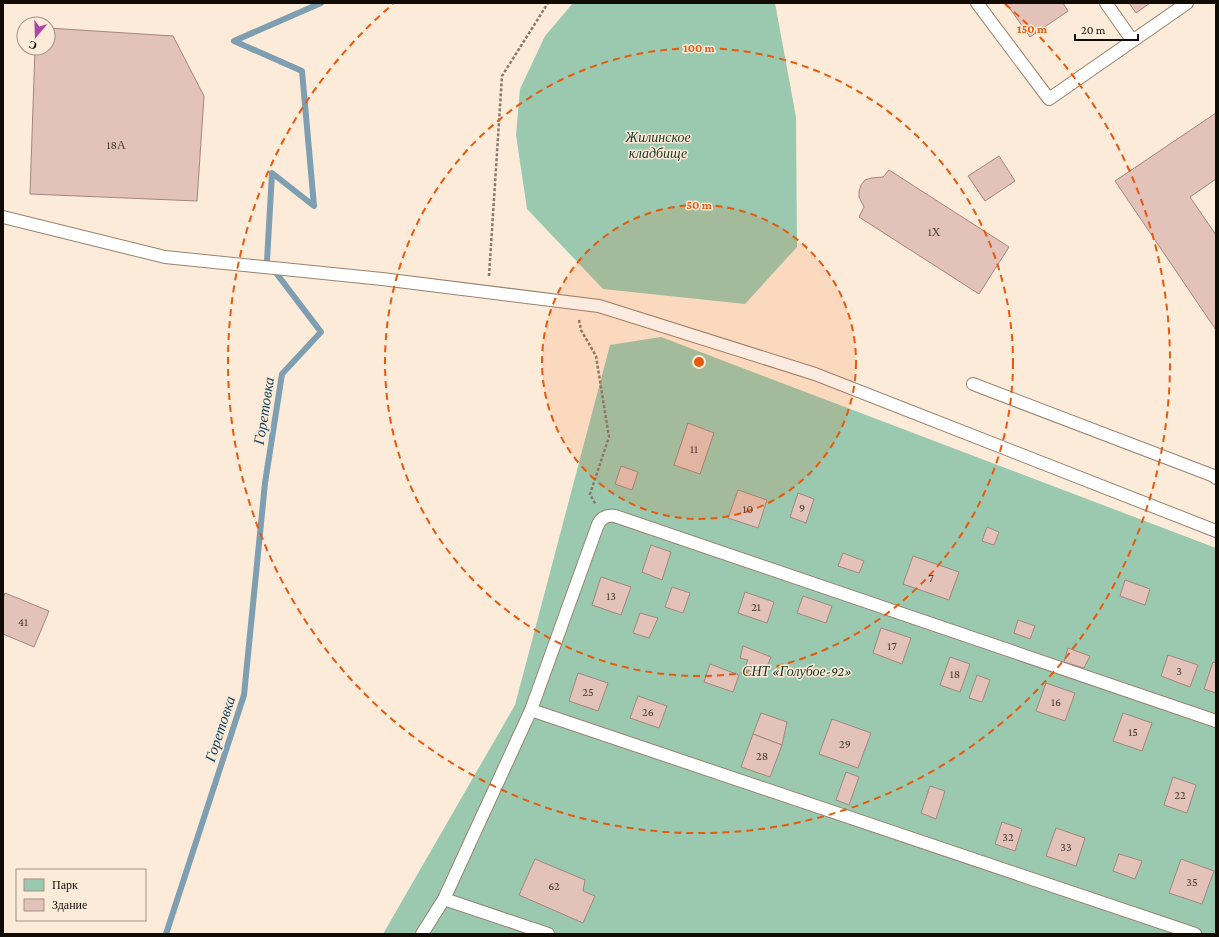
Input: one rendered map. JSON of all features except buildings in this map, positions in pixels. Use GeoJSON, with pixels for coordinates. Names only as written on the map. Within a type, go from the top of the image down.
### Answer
{"type":"FeatureCollection","features":[{"type":"Feature","properties":{"kind":"lane"},"geometry":{"type":"LineString","coordinates":[[977,3],[1049,99],[1187,3]]}},
{"type":"Feature","properties":{"kind":"lane"},"geometry":{"type":"LineString","coordinates":[[1106,3],[1132,40]]}},
{"type":"Feature","properties":{"kind":"lane"},"geometry":{"type":"LineString","coordinates":[[3,216],[165,257],[382,279],[599,306],[815,374],[1216,531]]}},
{"type":"Feature","properties":{"kind":"lane"},"geometry":{"type":"LineString","coordinates":[[973,384],[1216,478]]}},
{"type":"Feature","properties":{"kind":"lane"},"geometry":{"type":"LineString","coordinates":[[422,934],[444,899],[531,710],[599,522],[609,515],[1216,721]]}},
{"type":"Feature","properties":{"kind":"lane"},"geometry":{"type":"LineString","coordinates":[[531,710],[1195,934]]}},
{"type":"Feature","properties":{"kind":"lane"},"geometry":{"type":"LineString","coordinates":[[444,899],[548,934]]}},
{"type":"Feature","properties":{"kind":"path"},"geometry":{"type":"LineString","coordinates":[[488,292],[502,76],[548,3]]}},
{"type":"Feature","properties":{"kind":"path"},"geometry":{"type":"LineString","coordinates":[[577,303],[581,330],[596,356],[609,437],[590,494],[603,518]]}},
{"type":"Feature","properties":{"kind":"green space","name":"Жилинское кладбище"},"geometry":{"type":"Polygon","coordinates":[[[573,3],[775,3],[796,117],[797,247],[745,304],[603,289],[527,209],[516,135],[520,89],[545,36],[573,3]]]}},
{"type":"Feature","properties":{"kind":"green space","name":"СНТ «Голубое-92»"},"geometry":{"type":"Polygon","coordinates":[[[661,337],[1216,548],[1216,934],[383,934],[515,705],[610,345],[661,337]]]}},
{"type":"Feature","properties":{"kind":"waterway","name":"Горетовка"},"geometry":{"type":"LineString","coordinates":[[166,934],[244,695],[265,483],[282,374],[321,332],[267,261],[272,173],[314,206],[302,71],[234,41],[321,3]]}}]}
